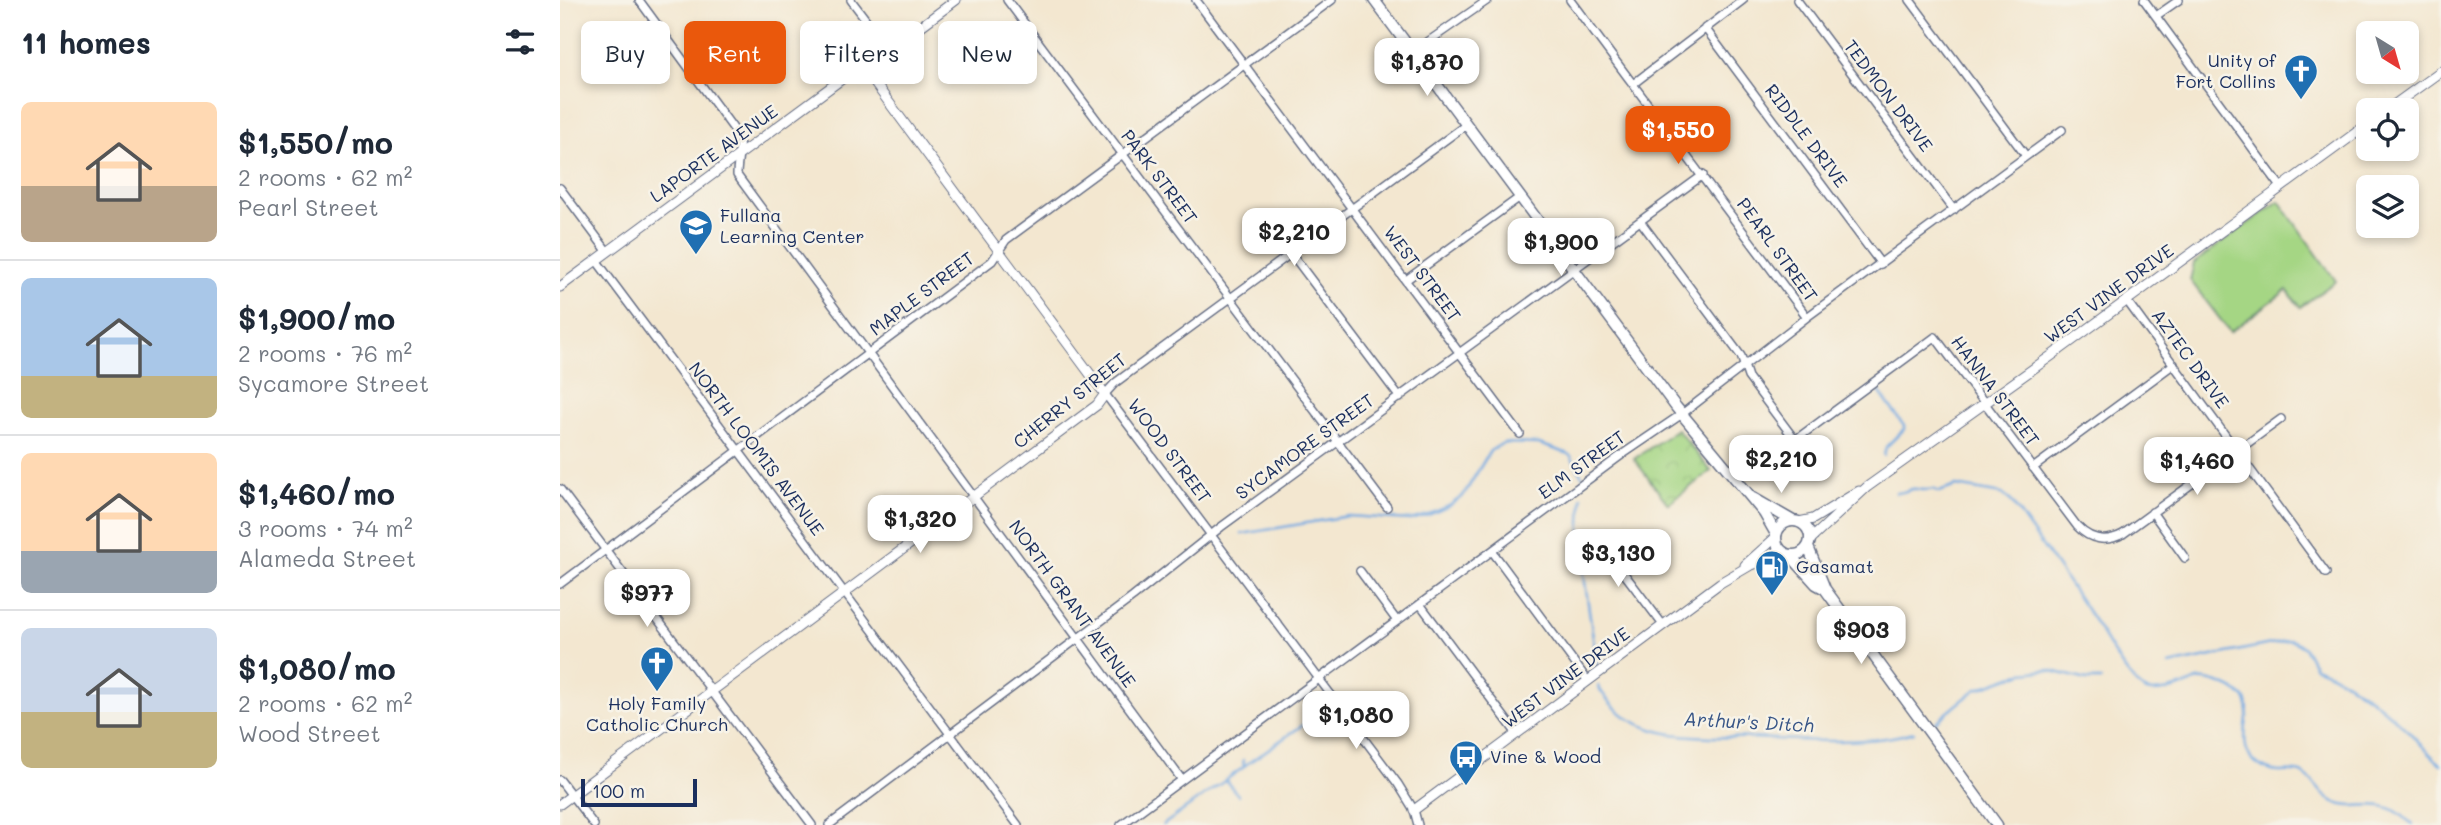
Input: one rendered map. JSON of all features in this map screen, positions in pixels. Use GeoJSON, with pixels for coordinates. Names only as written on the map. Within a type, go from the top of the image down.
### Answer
{"type":"FeatureCollection","features":[{"type":"Feature","properties":{"kind":"main road"},"geometry":{"type":"LineString","coordinates":[[1374,0],[1682,414],[1768,519],[1778,547],[1816,584],[1825,589]]}},
{"type":"Feature","properties":{"kind":"main road"},"geometry":{"type":"LineString","coordinates":[[1750,496],[1809,532],[1809,543],[1825,589],[1997,825]]}},
{"type":"Feature","properties":{"kind":"main road"},"geometry":{"type":"LineString","coordinates":[[1776,536],[1782,525],[1796,522]]}},
{"type":"Feature","properties":{"kind":"main road"},"geometry":{"type":"LineString","coordinates":[[1786,554],[1801,553],[1809,543]]}},
{"type":"Feature","properties":{"kind":"street","name":"NORTH GRANT AVENUE"},"geometry":{"type":"LineString","coordinates":[[639,0],[738,135],[740,141],[737,175],[1182,780]]}},
{"type":"Feature","properties":{"kind":"street"},"geometry":{"type":"LineString","coordinates":[[851,0],[867,21]]}},
{"type":"Feature","properties":{"kind":"street","name":"LAPORTE AVENUE"},"geometry":{"type":"LineString","coordinates":[[924,24],[956,0]]}},
{"type":"Feature","properties":{"kind":"street","name":"PARK STREET"},"geometry":{"type":"LineString","coordinates":[[1007,0],[1387,507]]}},
{"type":"Feature","properties":{"kind":"street","name":"WEST STREET"},"geometry":{"type":"LineString","coordinates":[[1196,0],[1520,434]]}},
{"type":"Feature","properties":{"kind":"street","name":"MAPLE STREET"},"geometry":{"type":"LineString","coordinates":[[560,584],[991,262],[1006,240],[1332,0]]}},
{"type":"Feature","properties":{"kind":"street"},"geometry":{"type":"LineString","coordinates":[[1413,52],[1488,0]]}},
{"type":"Feature","properties":{"kind":"street","name":"PEARL STREET"},"geometry":{"type":"LineString","coordinates":[[1570,0],[1807,317]]}},
{"type":"Feature","properties":{"kind":"street"},"geometry":{"type":"LineString","coordinates":[[1633,83],[1743,0]]}},
{"type":"Feature","properties":{"kind":"street","name":"TEDMON DRIVE"},"geometry":{"type":"LineString","coordinates":[[1797,0],[1954,210]]}},
{"type":"Feature","properties":{"kind":"street"},"geometry":{"type":"LineString","coordinates":[[1910,0],[2026,156]]}},
{"type":"Feature","properties":{"kind":"street"},"geometry":{"type":"LineString","coordinates":[[2144,0],[2281,187]]}},
{"type":"Feature","properties":{"kind":"street"},"geometry":{"type":"LineString","coordinates":[[2156,16],[2179,0]]}},
{"type":"Feature","properties":{"kind":"street","name":"RIDDLE DRIVE"},"geometry":{"type":"LineString","coordinates":[[1705,28],[1881,264]]}},
{"type":"Feature","properties":{"kind":"street"},"geometry":{"type":"LineString","coordinates":[[2404,98],[2441,71]]}},
{"type":"Feature","properties":{"kind":"street","name":"LAPORTE AVENUE"},"geometry":{"type":"LineString","coordinates":[[560,287],[837,84]]}},
{"type":"Feature","properties":{"kind":"street","name":"WOOD STREET"},"geometry":{"type":"LineString","coordinates":[[875,84],[1398,785],[1414,810],[1418,825]]}},
{"type":"Feature","properties":{"kind":"street","name":"CHERRY STREET"},"geometry":{"type":"LineString","coordinates":[[560,804],[1097,404],[1114,384],[1466,124]]}},
{"type":"Feature","properties":{"kind":"street","name":"ELM STREET"},"geometry":{"type":"LineString","coordinates":[[1121,825],[1682,414],[1807,317],[2062,130]]}},
{"type":"Feature","properties":{"kind":"street","name":"WEST VINE DRIVE"},"geometry":{"type":"LineString","coordinates":[[1809,543],[1867,487],[2356,133]]}},
{"type":"Feature","properties":{"kind":"street","name":"SYCAMORE STREET"},"geometry":{"type":"LineString","coordinates":[[829,825],[1212,535],[1703,175]]}},
{"type":"Feature","properties":{"kind":"street"},"geometry":{"type":"LineString","coordinates":[[560,188],[607,251]]}},
{"type":"Feature","properties":{"kind":"street"},"geometry":{"type":"LineString","coordinates":[[1406,280],[1520,197]]}},
{"type":"Feature","properties":{"kind":"street","name":"HANNA STREET"},"geometry":{"type":"LineString","coordinates":[[1641,222],[1741,356],[1748,377],[1796,440],[1935,337],[2080,530],[2088,536],[2100,539],[2116,537],[2152,512]]}},
{"type":"Feature","properties":{"kind":"street"},"geometry":{"type":"LineString","coordinates":[[1291,253],[1400,398]]}},
{"type":"Feature","properties":{"kind":"street","name":"NORTH LOOMIS AVENUE"},"geometry":{"type":"LineString","coordinates":[[596,260],[1018,825]]}},
{"type":"Feature","properties":{"kind":"street","name":"AZTEC DRIVE"},"geometry":{"type":"LineString","coordinates":[[2127,300],[2326,573]]}},
{"type":"Feature","properties":{"kind":"street"},"geometry":{"type":"LineString","coordinates":[[2033,468],[2174,364]]}},
{"type":"Feature","properties":{"kind":"street"},"geometry":{"type":"LineString","coordinates":[[2185,558],[2152,512],[2281,419]]}},
{"type":"Feature","properties":{"kind":"street","name":"WEST VINE DRIVE"},"geometry":{"type":"LineString","coordinates":[[1796,522],[1814,519],[1847,496],[1867,487]]}},
{"type":"Feature","properties":{"kind":"street"},"geometry":{"type":"LineString","coordinates":[[560,489],[812,825]]}},
{"type":"Feature","properties":{"kind":"street"},"geometry":{"type":"LineString","coordinates":[[1595,535],[1663,625]]}},
{"type":"Feature","properties":{"kind":"street","name":"WEST VINE DRIVE"},"geometry":{"type":"LineString","coordinates":[[1414,810],[1738,571],[1776,536]]}},
{"type":"Feature","properties":{"kind":"street"},"geometry":{"type":"LineString","coordinates":[[1492,551],[1588,681]]}},
{"type":"Feature","properties":{"kind":"street","name":"WEST VINE DRIVE"},"geometry":{"type":"LineString","coordinates":[[1738,571],[1786,554]]}},
{"type":"Feature","properties":{"kind":"street"},"geometry":{"type":"LineString","coordinates":[[1360,571],[1397,621]]}},
{"type":"Feature","properties":{"kind":"street"},"geometry":{"type":"LineString","coordinates":[[1420,604],[1517,734]]}},
{"type":"Feature","properties":{"kind":"street"},"geometry":{"type":"LineString","coordinates":[[560,780],[594,825]]}},
{"type":"Feature","properties":{"kind":"green space"},"geometry":{"type":"Polygon","coordinates":[[[2279,201],[2336,281],[2300,307],[2287,290],[2230,332],[2190,280],[2194,263],[2279,201]]]}},
{"type":"Feature","properties":{"kind":"green space"},"geometry":{"type":"Polygon","coordinates":[[[1677,429],[1711,471],[1668,504],[1634,459],[1677,429]]]}},
{"type":"Feature","properties":{"kind":"waterway"},"geometry":{"type":"LineString","coordinates":[[1879,391],[1904,426],[1886,447],[1884,455]]}},
{"type":"Feature","properties":{"kind":"waterway","name":"Arthur's Ditch"},"geometry":{"type":"LineString","coordinates":[[1242,534],[1348,516],[1411,520],[1428,515],[1449,506],[1463,496],[1490,451],[1503,443],[1539,444],[1566,453],[1571,456],[1582,476]]}},
{"type":"Feature","properties":{"kind":"waterway"},"geometry":{"type":"LineString","coordinates":[[1896,493],[1914,489],[1933,489],[1939,492],[1956,486],[2002,494],[2011,501],[2124,669],[2140,687],[2147,691],[2160,692],[2203,680],[2228,687],[2243,696],[2247,703],[2245,744],[2257,764],[2272,771],[2303,774],[2329,799],[2352,806],[2386,807],[2399,813],[2413,825]]}},
{"type":"Feature","properties":{"kind":"waterway","name":"Arthur's Ditch"},"geometry":{"type":"LineString","coordinates":[[1582,497],[1580,548],[1597,665]]}},
{"type":"Feature","properties":{"kind":"waterway","name":"Arthur's Ditch"},"geometry":{"type":"LineString","coordinates":[[2169,665],[2290,640],[2304,648],[2315,667],[2352,686],[2386,711],[2441,764]]}},
{"type":"Feature","properties":{"kind":"waterway","name":"Arthur's Ditch"},"geometry":{"type":"LineString","coordinates":[[1936,722],[1975,690],[2023,673],[2048,670],[2087,680],[2101,680]]}},
{"type":"Feature","properties":{"kind":"waterway","name":"Arthur's Ditch"},"geometry":{"type":"LineString","coordinates":[[1598,686],[1612,705],[1631,720],[1672,734],[1855,741],[1914,732]]}},
{"type":"Feature","properties":{"kind":"waterway"},"geometry":{"type":"LineString","coordinates":[[1244,766],[1304,724],[1306,716]]}},
{"type":"Feature","properties":{"kind":"waterway"},"geometry":{"type":"LineString","coordinates":[[1163,825],[1244,767],[1243,760]]}},
{"type":"Feature","properties":{"kind":"waterway"},"geometry":{"type":"LineString","coordinates":[[1225,780],[1238,795]]}},
{"type":"Feature","properties":{"kind":"place","name":"Unity of Fort Collins"},"geometry":{"type":"Point","coordinates":[2301,101]}},
{"type":"Feature","properties":{"kind":"place","name":"Fullana Learning Center"},"geometry":{"type":"Point","coordinates":[696,256]}},
{"type":"Feature","properties":{"kind":"place","name":"Gasamat"},"geometry":{"type":"Point","coordinates":[1772,597]}},
{"type":"Feature","properties":{"kind":"place","name":"Holy Family Catholic Church"},"geometry":{"type":"Point","coordinates":[657,693]}},
{"type":"Feature","properties":{"kind":"place","name":"Vine & Wood"},"geometry":{"type":"Point","coordinates":[1466,787]}}]}
